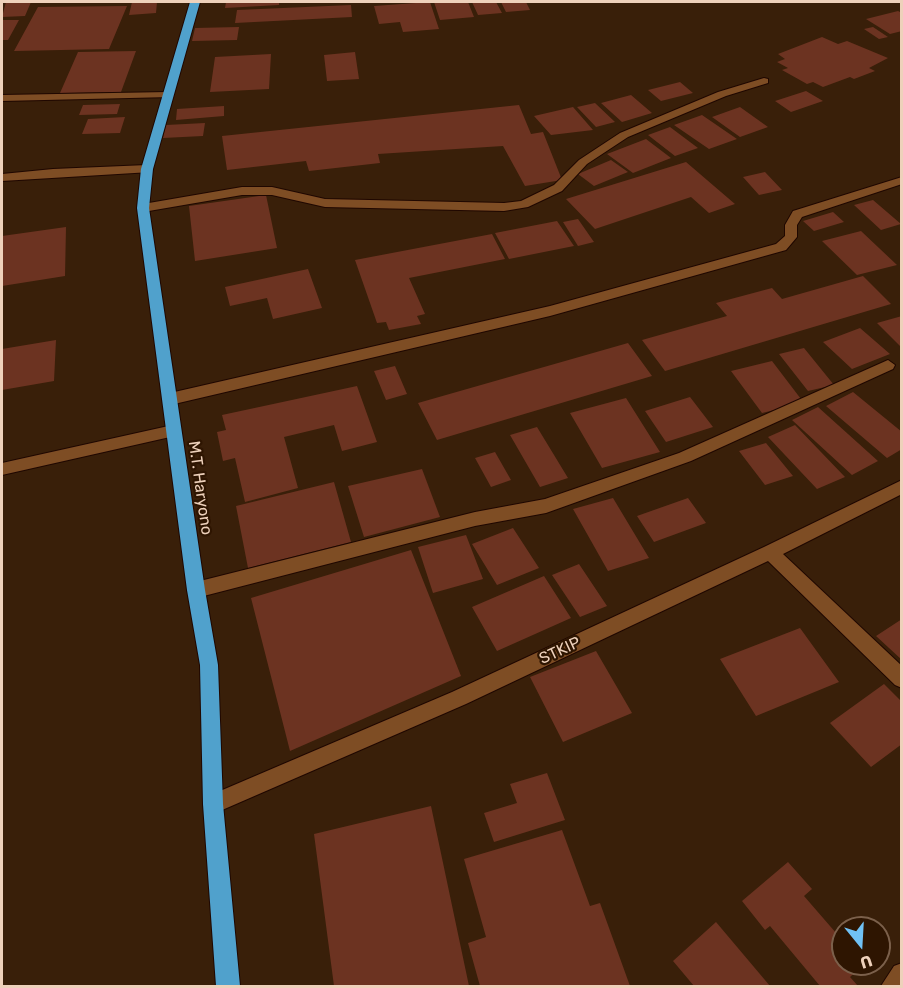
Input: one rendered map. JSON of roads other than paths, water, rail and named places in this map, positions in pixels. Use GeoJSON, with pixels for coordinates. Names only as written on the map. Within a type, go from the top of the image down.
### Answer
{"type":"FeatureCollection","features":[{"type":"Feature","properties":{"kind":"highway","name":"M.T. Haryono"},"geometry":{"type":"LineString","coordinates":[[195,2],[147,170],[143,208],[196,590],[209,665],[213,804],[228,987]]}},
{"type":"Feature","properties":{"kind":"street"},"geometry":{"type":"LineString","coordinates":[[143,208],[242,191],[272,191],[307,200],[348,204],[504,207],[524,204],[558,188],[583,162],[624,135],[722,94],[764,81]]}},
{"type":"Feature","properties":{"kind":"street"},"geometry":{"type":"LineString","coordinates":[[2,98],[168,95]]}},
{"type":"Feature","properties":{"kind":"street"},"geometry":{"type":"LineString","coordinates":[[2,178],[53,173],[147,170]]}},
{"type":"Feature","properties":{"kind":"street"},"geometry":{"type":"LineString","coordinates":[[170,399],[549,311],[781,247],[791,237],[791,225],[797,214],[902,180]]}},
{"type":"Feature","properties":{"kind":"street"},"geometry":{"type":"LineString","coordinates":[[196,590],[475,519],[546,506],[685,457],[888,365]]}},
{"type":"Feature","properties":{"kind":"street"},"geometry":{"type":"LineString","coordinates":[[2,469],[174,431]]}},
{"type":"Feature","properties":{"kind":"street","name":"STKIP"},"geometry":{"type":"LineString","coordinates":[[213,804],[459,698],[770,552],[902,486]]}},
{"type":"Feature","properties":{"kind":"street"},"geometry":{"type":"LineString","coordinates":[[770,552],[902,680]]}},
{"type":"Feature","properties":{"kind":"street"},"geometry":{"type":"LineString","coordinates":[[893,987],[902,974]]}}]}
